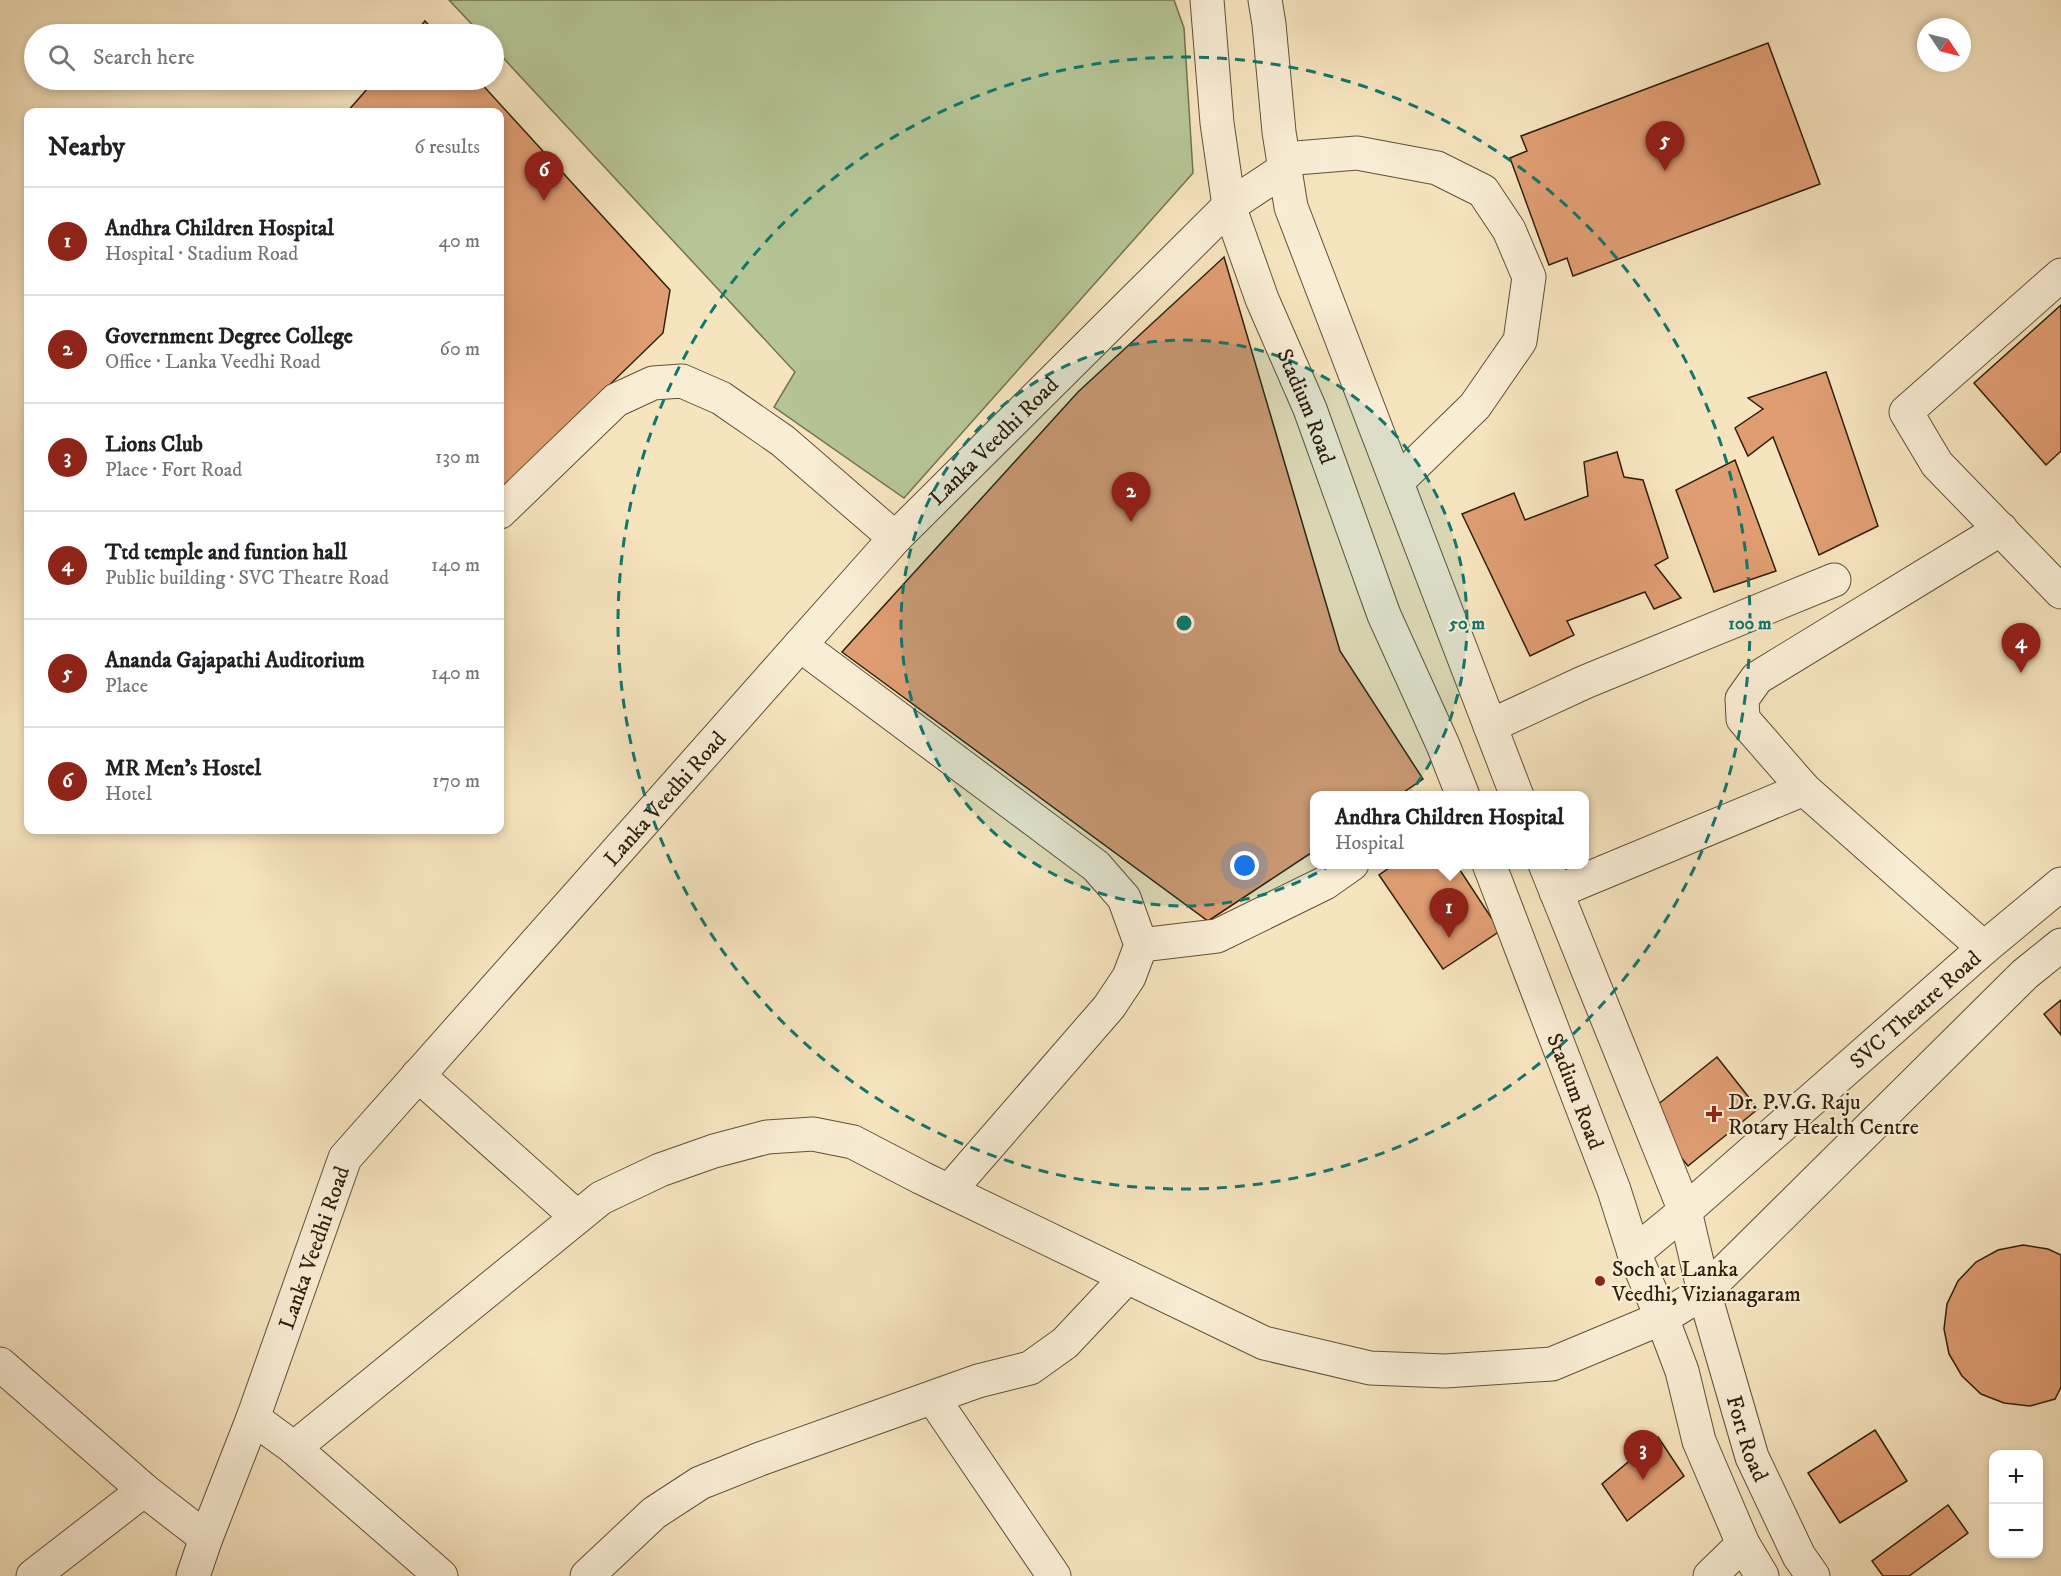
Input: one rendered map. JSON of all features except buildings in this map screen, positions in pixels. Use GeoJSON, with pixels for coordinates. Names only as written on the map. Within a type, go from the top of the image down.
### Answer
{"type":"FeatureCollection","features":[{"type":"Feature","properties":{"kind":"street","name":"Stadium Road"},"geometry":{"type":"LineString","coordinates":[[1207,0],[1217,123],[1229,206],[1262,299],[1310,409],[1384,615],[1443,744],[1457,791]]}},
{"type":"Feature","properties":{"kind":"street"},"geometry":{"type":"LineString","coordinates":[[1265,0],[1279,132],[1291,207],[1515,791]]}},
{"type":"Feature","properties":{"kind":"street"},"geometry":{"type":"LineString","coordinates":[[1284,164],[1357,153],[1437,168],[1483,191],[1509,230],[1529,277],[1520,341],[1475,406],[1397,482]]}},
{"type":"Feature","properties":{"kind":"street","name":"Lanka Veedhi Road"},"geometry":{"type":"LineString","coordinates":[[193,1576],[253,1418],[345,1158],[895,538],[1229,206],[1284,164]]}},
{"type":"Feature","properties":{"kind":"street"},"geometry":{"type":"LineString","coordinates":[[2061,275],[1906,412],[1937,464],[2061,592]]}},
{"type":"Feature","properties":{"kind":"street"},"geometry":{"type":"LineString","coordinates":[[504,508],[616,400],[653,383],[682,381],[721,398],[783,441],[895,538]]}},
{"type":"Feature","properties":{"kind":"street"},"geometry":{"type":"LineString","coordinates":[[1984,948],[1804,789],[1743,719],[1742,699],[1757,678],[2001,529]]}},
{"type":"Feature","properties":{"kind":"street"},"geometry":{"type":"LineString","coordinates":[[1490,726],[1575,687],[1834,580]]}},
{"type":"Feature","properties":{"kind":"street"},"geometry":{"type":"LineString","coordinates":[[800,645],[1096,866],[1124,898],[1141,945],[1129,977],[1109,1007],[950,1190]]}},
{"type":"Feature","properties":{"kind":"street"},"geometry":{"type":"LineString","coordinates":[[1589,864],[1804,789]]}},
{"type":"Feature","properties":{"kind":"street"},"geometry":{"type":"LineString","coordinates":[[1141,945],[1217,936],[1325,883],[1345,869]]}},
{"type":"Feature","properties":{"kind":"street","name":"Stadium Road"},"geometry":{"type":"LineString","coordinates":[[1491,869],[1614,1190],[1634,1253],[1662,1318]]}},
{"type":"Feature","properties":{"kind":"street"},"geometry":{"type":"LineString","coordinates":[[1576,869],[1550,878],[1685,1211],[1704,1292]]}},
{"type":"Feature","properties":{"kind":"street","name":"SVC Theatre Road"},"geometry":{"type":"LineString","coordinates":[[1634,1253],[1685,1211],[1984,948],[2061,884]]}},
{"type":"Feature","properties":{"kind":"street"},"geometry":{"type":"LineString","coordinates":[[294,1448],[602,1198],[660,1170],[767,1137],[813,1134],[853,1142],[1264,1343],[1370,1368],[1445,1371],[1552,1364],[1662,1318],[1704,1292],[2025,974],[2061,945]]}},
{"type":"Feature","properties":{"kind":"street"},"geometry":{"type":"LineString","coordinates":[[418,1076],[577,1217]]}},
{"type":"Feature","properties":{"kind":"street"},"geometry":{"type":"LineString","coordinates":[[587,1576],[654,1513],[700,1483],[760,1459],[978,1381],[1030,1368],[1065,1343],[1127,1277]]}},
{"type":"Feature","properties":{"kind":"street","name":"Fort Road"},"geometry":{"type":"LineString","coordinates":[[1704,1292],[1752,1457],[1799,1556],[1813,1576]]}},
{"type":"Feature","properties":{"kind":"street","name":"Fort Road"},"geometry":{"type":"LineString","coordinates":[[1662,1318],[1682,1371],[1699,1441],[1743,1544],[1762,1576]]}},
{"type":"Feature","properties":{"kind":"street"},"geometry":{"type":"LineString","coordinates":[[0,1364],[144,1490],[206,1538]]}},
{"type":"Feature","properties":{"kind":"street"},"geometry":{"type":"LineString","coordinates":[[933,1398],[1054,1576]]}},
{"type":"Feature","properties":{"kind":"street"},"geometry":{"type":"LineString","coordinates":[[253,1418],[294,1448],[441,1576]]}},
{"type":"Feature","properties":{"kind":"street"},"geometry":{"type":"LineString","coordinates":[[33,1576],[144,1490]]}},
{"type":"Feature","properties":{"kind":"street"},"geometry":{"type":"LineString","coordinates":[[1710,1576],[1743,1544]]}},
{"type":"Feature","properties":{"kind":"green space"},"geometry":{"type":"Polygon","coordinates":[[[449,0],[1174,0],[1184,28],[1193,173],[904,498],[774,407],[795,372],[504,59],[504,24],[472,24],[449,0]]]}},
{"type":"Feature","properties":{"kind":"place","name":"Ananda Gajapathi Auditorium"},"geometry":{"type":"Point","coordinates":[1665,171]}},
{"type":"Feature","properties":{"kind":"place","name":"MR Men's Hostel"},"geometry":{"type":"Point","coordinates":[544,201]}},
{"type":"Feature","properties":{"kind":"place","name":"Government Degree College"},"geometry":{"type":"Point","coordinates":[1131,522]}},
{"type":"Feature","properties":{"kind":"place","name":"Ttd temple and funtion hall"},"geometry":{"type":"Point","coordinates":[2021,673]}},
{"type":"Feature","properties":{"kind":"place","name":"Andhra Children Hospital"},"geometry":{"type":"Point","coordinates":[1449,938]}},
{"type":"Feature","properties":{"kind":"place","name":"Dr. P.V.G. Raju Rotary Health Centre"},"geometry":{"type":"Point","coordinates":[1714,1114]}},
{"type":"Feature","properties":{"kind":"place","name":"Soch at Lanka Veedhi, Vizianagaram"},"geometry":{"type":"Point","coordinates":[1600,1281]}},
{"type":"Feature","properties":{"kind":"place","name":"Lions Club"},"geometry":{"type":"Point","coordinates":[1643,1480]}}]}
